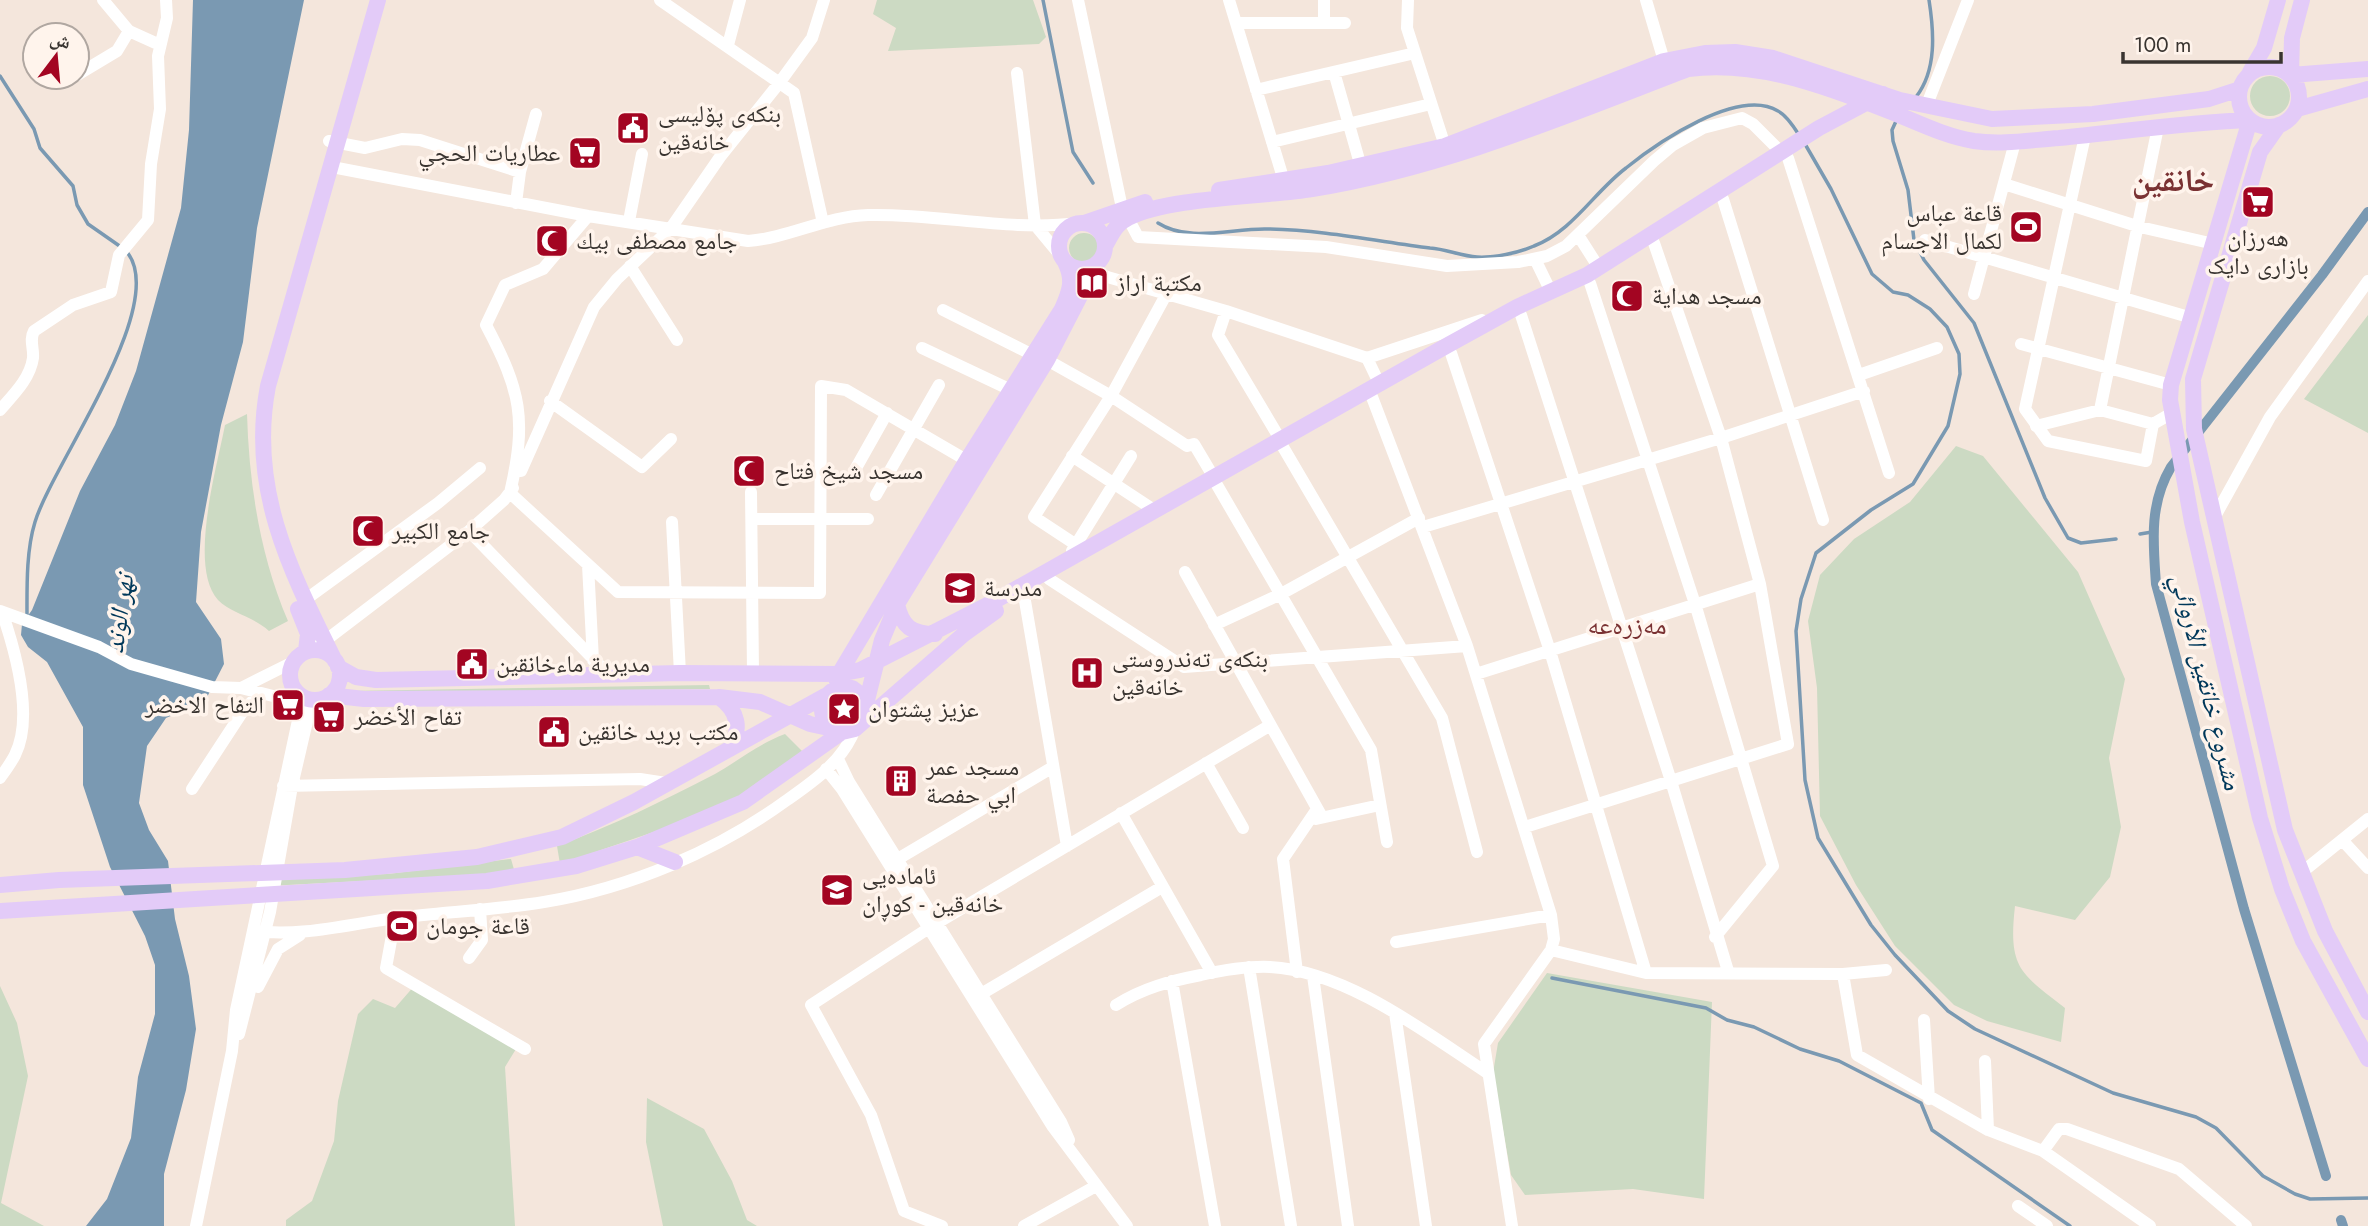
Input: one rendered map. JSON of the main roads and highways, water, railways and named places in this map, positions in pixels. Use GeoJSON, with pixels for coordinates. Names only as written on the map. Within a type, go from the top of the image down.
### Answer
{"type":"FeatureCollection","features":[{"type":"Feature","properties":{"kind":"main road"},"geometry":{"type":"LineString","coordinates":[[334,142],[368,0]]}},
{"type":"Feature","properties":{"kind":"main road"},"geometry":{"type":"LineString","coordinates":[[309,650],[307,628],[275,559],[262,515],[257,488],[254,412],[259,383],[378,0]]}},
{"type":"Feature","properties":{"kind":"main road"},"geometry":{"type":"LineString","coordinates":[[2278,0],[2264,48],[2244,83],[2241,106],[2250,120],[2171,386],[2172,413],[2263,830],[2303,941],[2368,1059]]}},
{"type":"Feature","properties":{"kind":"main road"},"geometry":{"type":"LineString","coordinates":[[2297,109],[2299,91],[2291,75],[2292,38],[2301,0]]}},
{"type":"Feature","properties":{"kind":"main road"},"geometry":{"type":"LineString","coordinates":[[852,723],[823,718],[821,710],[838,674],[1040,358],[1125,213],[1168,197],[1361,167],[1445,146],[1664,61],[1721,51],[1752,54],[1794,64],[1959,138],[2015,142],[2250,120],[2269,127],[2279,125]]}},
{"type":"Feature","properties":{"kind":"main road"},"geometry":{"type":"LineString","coordinates":[[852,723],[875,664],[887,623],[1011,390],[1040,358],[1071,289],[1070,272],[1061,235],[1081,223],[1164,207],[1314,189],[1477,149],[1688,69],[1728,66],[1754,69],[1865,102],[1892,107],[1922,106],[1992,119],[2093,114],[2209,99],[2244,83],[2264,67],[2274,66],[2291,75],[2336,74],[2368,69]]}},
{"type":"Feature","properties":{"kind":"main road"},"geometry":{"type":"LineString","coordinates":[[2368,89],[2297,109],[2279,125],[2260,152],[2192,388],[2195,437],[2285,830],[2325,931],[2368,1012]]}},
{"type":"Feature","properties":{"kind":"main road"},"geometry":{"type":"LineString","coordinates":[[1375,390],[1451,352],[1551,292],[1600,268],[1787,154],[1865,102]]}},
{"type":"Feature","properties":{"kind":"main road"},"geometry":{"type":"LineString","coordinates":[[1821,132],[1858,116],[1892,107]]}},
{"type":"Feature","properties":{"kind":"main road"},"geometry":{"type":"LineString","coordinates":[[2091,135],[2093,114]]}},
{"type":"Feature","properties":{"kind":"main road"},"geometry":{"type":"LineString","coordinates":[[1992,119],[1993,142]]}},
{"type":"Feature","properties":{"kind":"main road"},"geometry":{"type":"LineString","coordinates":[[0,911],[486,881],[576,866],[637,847],[743,802],[852,723],[964,634],[1024,594],[1375,390],[1516,313],[1590,283],[1723,199],[1787,154]]}},
{"type":"Feature","properties":{"kind":"main road"},"geometry":{"type":"LineString","coordinates":[[309,650],[305,600],[285,556],[270,505],[264,412],[327,166]]}},
{"type":"Feature","properties":{"kind":"main road"},"geometry":{"type":"LineString","coordinates":[[1081,223],[1097,228],[1105,246]]}},
{"type":"Feature","properties":{"kind":"main road"},"geometry":{"type":"LineString","coordinates":[[1067,261],[1094,269]]}},
{"type":"Feature","properties":{"kind":"main road"},"geometry":{"type":"LineString","coordinates":[[2171,386],[2192,388]]}},
{"type":"Feature","properties":{"kind":"main road"},"geometry":{"type":"LineString","coordinates":[[309,650],[356,677],[376,680],[753,672],[838,674],[875,664],[935,634],[1066,560],[1080,547],[1215,481]]}},
{"type":"Feature","properties":{"kind":"main road"},"geometry":{"type":"LineString","coordinates":[[897,604],[900,617],[908,628],[922,634],[935,634]]}},
{"type":"Feature","properties":{"kind":"main road"},"geometry":{"type":"LineString","coordinates":[[309,650],[290,667],[291,683],[305,697],[719,697],[760,702],[810,724],[852,723]]}},
{"type":"Feature","properties":{"kind":"main road"},"geometry":{"type":"LineString","coordinates":[[329,695],[338,683],[337,664]]}},
{"type":"Feature","properties":{"kind":"main road"},"geometry":{"type":"LineString","coordinates":[[0,885],[59,880],[345,870],[478,858],[562,837],[844,686],[852,688],[864,697],[852,723]]}},
{"type":"Feature","properties":{"kind":"main road"},"geometry":{"type":"LineString","coordinates":[[719,697],[729,704],[738,726],[730,749]]}},
{"type":"Feature","properties":{"kind":"main road"},"geometry":{"type":"LineString","coordinates":[[637,847],[675,862]]}},
{"type":"Feature","properties":{"kind":"water","name":"نهر الوند"},"geometry":{"type":"Polygon","coordinates":[[[193,0],[304,0],[257,228],[243,342],[221,425],[201,532],[196,602],[221,639],[224,664],[205,701],[166,718],[147,746],[139,803],[149,830],[168,861],[175,919],[189,976],[196,1029],[186,1090],[164,1174],[164,1226],[86,1226],[107,1199],[131,1138],[138,1077],[155,1014],[155,965],[145,936],[110,867],[83,785],[83,727],[47,662],[28,647],[21,635],[22,624],[32,610],[80,491],[115,425],[136,371],[181,208],[189,130],[193,0]]]}},
{"type":"Feature","properties":{"kind":"waterway"},"geometry":{"type":"LineString","coordinates":[[1043,0],[1073,152],[1093,183]]}},
{"type":"Feature","properties":{"kind":"waterway"},"geometry":{"type":"LineString","coordinates":[[1916,97],[1931,63],[1933,38],[1929,0]]}},
{"type":"Feature","properties":{"kind":"waterway"},"geometry":{"type":"LineString","coordinates":[[0,76],[34,129],[40,148],[73,186],[77,205],[88,224],[121,247]]}},
{"type":"Feature","properties":{"kind":"waterway"},"geometry":{"type":"LineString","coordinates":[[1158,223],[1183,232],[1288,230],[1471,256],[1498,256],[1528,249],[1548,239],[1572,221],[1614,178],[1640,157],[1677,133],[1721,112],[1742,106],[1761,106],[1778,111],[1799,135]]}},
{"type":"Feature","properties":{"kind":"waterway"},"geometry":{"type":"LineString","coordinates":[[1897,119],[1892,130],[1893,141],[1908,190],[1914,240],[1924,260],[1974,323],[2045,498],[2068,538],[2081,543],[2116,539]]}},
{"type":"Feature","properties":{"kind":"waterway"},"geometry":{"type":"LineString","coordinates":[[1805,144],[1831,189],[1872,274],[1893,292],[1908,295],[1930,309],[1947,327],[1959,354],[1960,374],[1948,426],[1913,484],[1871,510],[1816,553],[1801,599],[1796,631],[1805,780],[1818,838],[1871,925],[1895,955],[1948,1011],[1975,1029],[2113,1093],[2196,1117],[2216,1128],[2263,1176],[2295,1194],[2310,1199],[2368,1198]]}},
{"type":"Feature","properties":{"kind":"waterway","name":"مشروع خانقين الأروائي"},"geometry":{"type":"LineString","coordinates":[[2326,1176],[2244,909],[2156,584],[2154,524],[2159,495],[2171,467],[2322,275],[2368,212]]}},
{"type":"Feature","properties":{"kind":"waterway"},"geometry":{"type":"LineString","coordinates":[[27,618],[29,557],[35,522],[104,386],[133,309],[136,276],[127,252]]}},
{"type":"Feature","properties":{"kind":"waterway"},"geometry":{"type":"LineString","coordinates":[[2140,534],[2152,532]]}},
{"type":"Feature","properties":{"kind":"waterway"},"geometry":{"type":"LineString","coordinates":[[1552,978],[1706,1008],[1727,1020],[1754,1027],[1800,1049],[1839,1061],[1921,1103],[1932,1130],[2070,1226]]}},
{"type":"Feature","properties":{"kind":"waterway","name":"مشروع خانقين الأروائي"},"geometry":{"type":"LineString","coordinates":[[2341,1220],[2343,1226]]}},
{"type":"Feature","properties":{"kind":"place","name":"بنکەی پۆلیسی خانەقین"},"geometry":{"type":"Point","coordinates":[633,128]}},
{"type":"Feature","properties":{"kind":"place","name":"عطاريات الحجي"},"geometry":{"type":"Point","coordinates":[585,153]}},
{"type":"Feature","properties":{"kind":"place","name":"هەرزان بازاری دایک"},"geometry":{"type":"Point","coordinates":[2258,202]}},
{"type":"Feature","properties":{"kind":"place","name":"قاعة عباس لكمال الاجسام"},"geometry":{"type":"Point","coordinates":[2026,227]}},
{"type":"Feature","properties":{"kind":"place","name":"جامع مصطفى بيك"},"geometry":{"type":"Point","coordinates":[552,241]}},
{"type":"Feature","properties":{"kind":"place","name":"مكتبة اراز"},"geometry":{"type":"Point","coordinates":[1092,283]}},
{"type":"Feature","properties":{"kind":"place","name":"مسجد هداية"},"geometry":{"type":"Point","coordinates":[1627,296]}},
{"type":"Feature","properties":{"kind":"place","name":"مسجد شيخ فتاح"},"geometry":{"type":"Point","coordinates":[749,471]}},
{"type":"Feature","properties":{"kind":"place","name":"جامع الكبير"},"geometry":{"type":"Point","coordinates":[368,531]}},
{"type":"Feature","properties":{"kind":"place","name":"مدرسة"},"geometry":{"type":"Point","coordinates":[960,588]}},
{"type":"Feature","properties":{"kind":"place","name":"مديرية ماءخانقين"},"geometry":{"type":"Point","coordinates":[472,664]}},
{"type":"Feature","properties":{"kind":"place","name":"بنکەی تەندروستی خانەقین"},"geometry":{"type":"Point","coordinates":[1087,673]}},
{"type":"Feature","properties":{"kind":"place","name":"التفاح الاخضر"},"geometry":{"type":"Point","coordinates":[288,705]}},
{"type":"Feature","properties":{"kind":"place","name":"عزيز پشتوان"},"geometry":{"type":"Point","coordinates":[844,709]}},
{"type":"Feature","properties":{"kind":"place","name":"تفاح الأخضر"},"geometry":{"type":"Point","coordinates":[329,717]}},
{"type":"Feature","properties":{"kind":"place","name":"مكتب بريد خانقين"},"geometry":{"type":"Point","coordinates":[554,732]}},
{"type":"Feature","properties":{"kind":"place","name":"مسجد عمر ابي حفصة"},"geometry":{"type":"Point","coordinates":[901,781]}},
{"type":"Feature","properties":{"kind":"place","name":"ئامادەیی خانەقین - کوڕان"},"geometry":{"type":"Point","coordinates":[837,890]}},
{"type":"Feature","properties":{"kind":"place","name":"قاعة جومان"},"geometry":{"type":"Point","coordinates":[402,926]}},
{"type":"Feature","properties":{"kind":"district","name":"خانقين"},"geometry":{"type":"Point","coordinates":[2173,180]}},
{"type":"Feature","properties":{"kind":"district","name":"مەزرەعە"},"geometry":{"type":"Point","coordinates":[1627,625]}}]}
